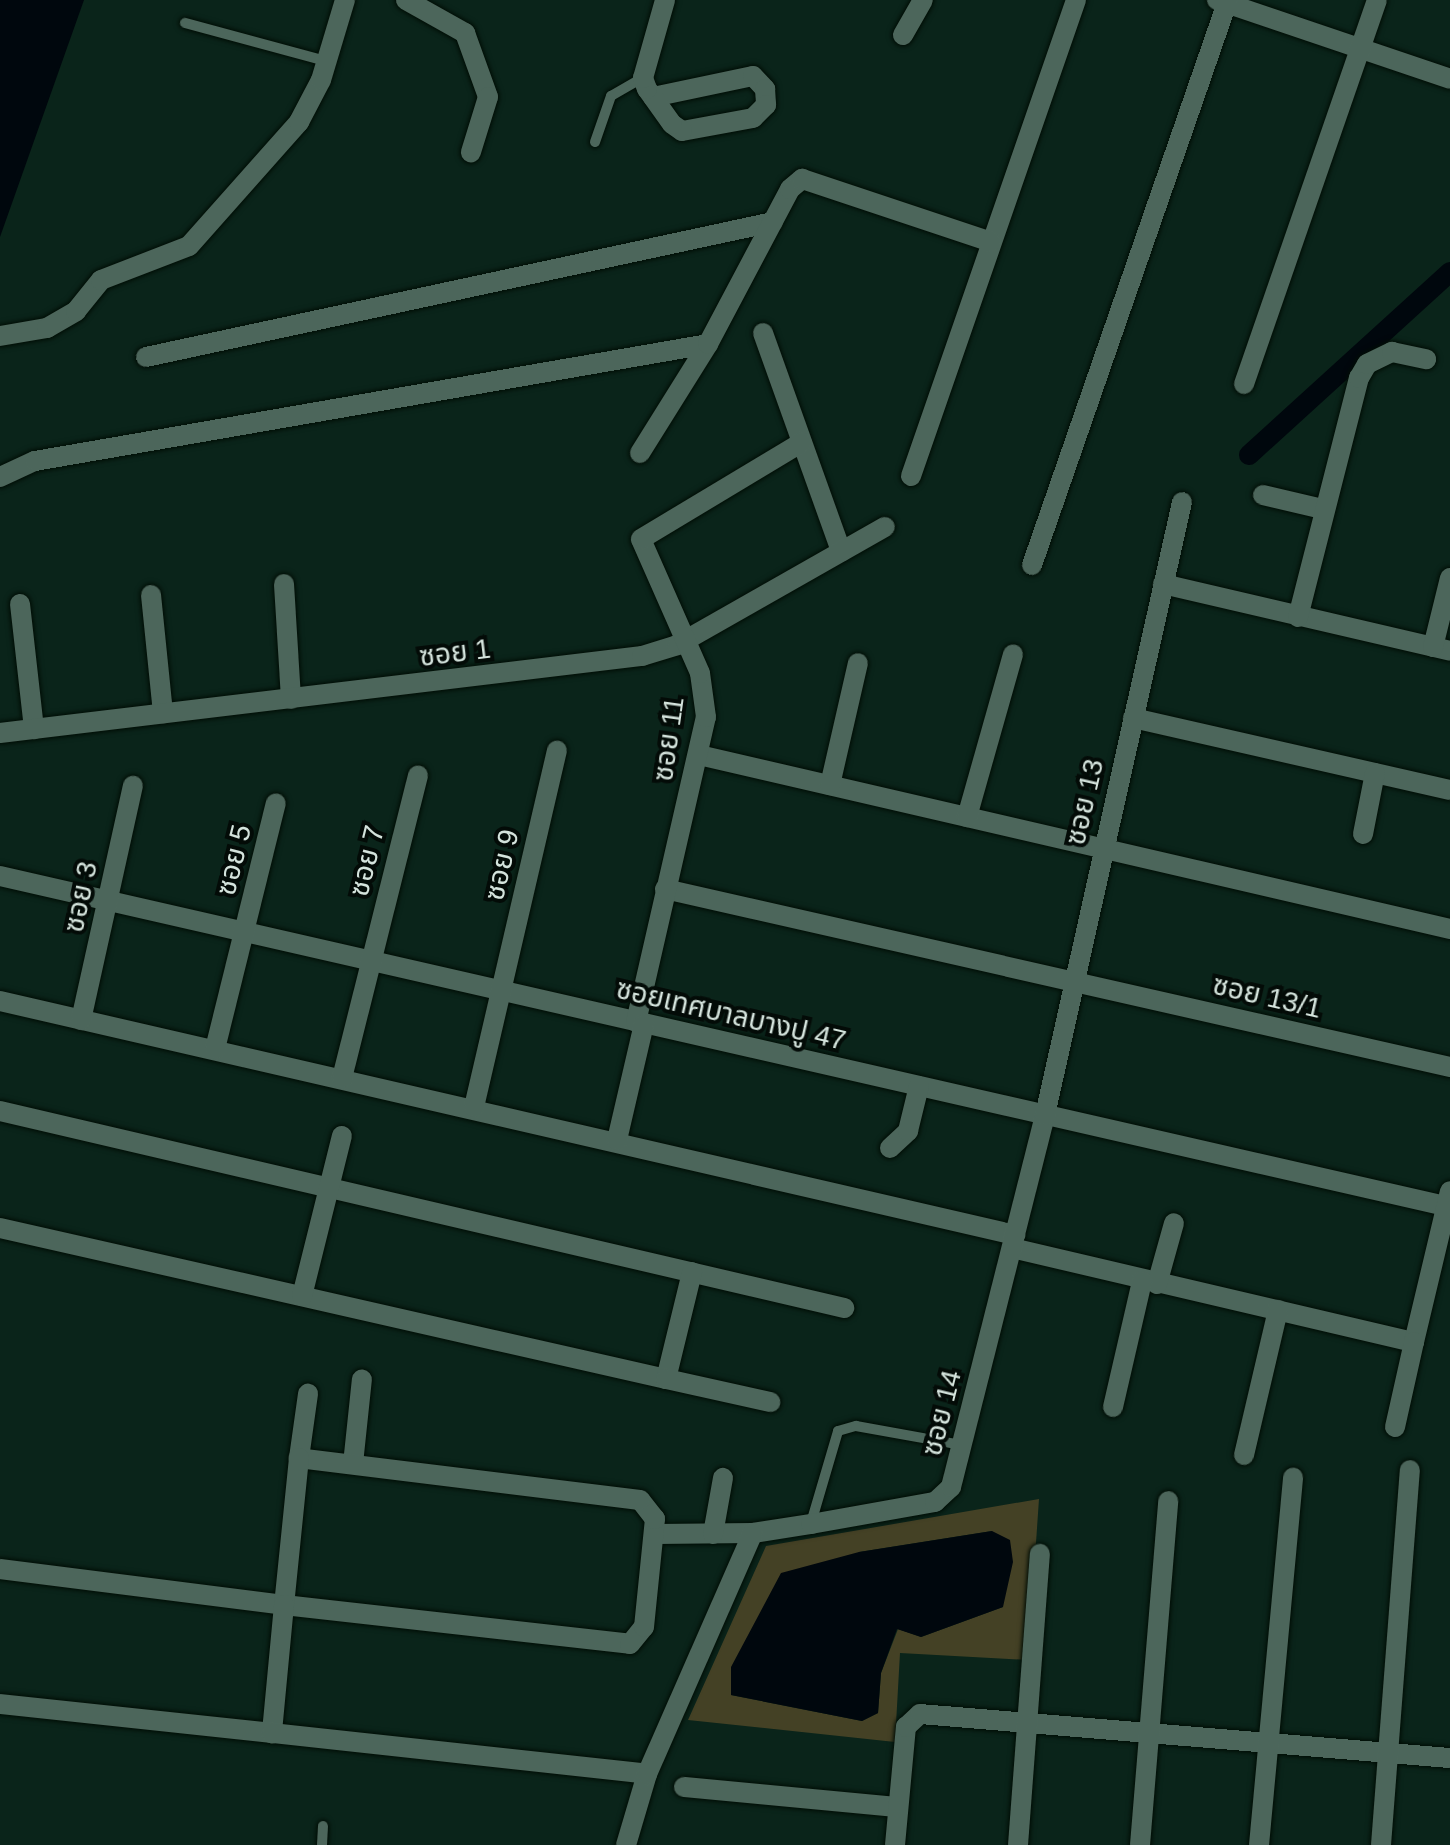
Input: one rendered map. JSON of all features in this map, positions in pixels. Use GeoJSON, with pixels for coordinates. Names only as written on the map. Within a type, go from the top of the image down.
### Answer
{"type":"FeatureCollection","features":[{"type":"Feature","properties":{"kind":"street"},"geometry":{"type":"LineString","coordinates":[[406,0],[448,17],[465,33],[488,98],[471,152]]}},
{"type":"Feature","properties":{"kind":"street"},"geometry":{"type":"LineString","coordinates":[[648,87],[753,76],[765,89],[766,104],[754,118],[682,130],[648,87],[665,0]]}},
{"type":"Feature","properties":{"kind":"street"},"geometry":{"type":"LineString","coordinates":[[903,34],[923,0]]}},
{"type":"Feature","properties":{"kind":"street"},"geometry":{"type":"LineString","coordinates":[[911,476],[1076,0]]}},
{"type":"Feature","properties":{"kind":"street"},"geometry":{"type":"LineString","coordinates":[[1244,384],[1377,0]]}},
{"type":"Feature","properties":{"kind":"street"},"geometry":{"type":"LineString","coordinates":[[1032,564],[1224,1],[1450,79]]}},
{"type":"Feature","properties":{"kind":"street"},"geometry":{"type":"LineString","coordinates":[[0,336],[47,328],[76,311],[100,280],[189,246],[286,141],[311,102],[326,61],[337,2]]}},
{"type":"Feature","properties":{"kind":"street"},"geometry":{"type":"LineString","coordinates":[[640,453],[708,344],[790,189],[811,178],[991,242]]}},
{"type":"Feature","properties":{"kind":"street"},"geometry":{"type":"LineString","coordinates":[[146,356],[772,222]]}},
{"type":"Feature","properties":{"kind":"street"},"geometry":{"type":"LineString","coordinates":[[763,332],[841,551]]}},
{"type":"Feature","properties":{"kind":"street"},"geometry":{"type":"LineString","coordinates":[[0,477],[35,461],[708,344]]}},
{"type":"Feature","properties":{"kind":"street"},"geometry":{"type":"LineString","coordinates":[[1298,617],[1322,509],[1367,364],[1392,352],[1426,359]]}},
{"type":"Feature","properties":{"kind":"street","name":"ซอย 11"},"geometry":{"type":"LineString","coordinates":[[617,1140],[665,889],[699,755],[706,693],[686,640],[644,557],[641,539],[801,443]]}},
{"type":"Feature","properties":{"kind":"street"},"geometry":{"type":"LineString","coordinates":[[1263,496],[1322,509]]}},
{"type":"Feature","properties":{"kind":"street","name":"ซอย 13"},"geometry":{"type":"LineString","coordinates":[[1045,1115],[1072,980],[1182,502]]}},
{"type":"Feature","properties":{"kind":"street","name":"ซอย 1"},"geometry":{"type":"LineString","coordinates":[[0,733],[642,656],[686,640],[885,528]]}},
{"type":"Feature","properties":{"kind":"street"},"geometry":{"type":"LineString","coordinates":[[1163,584],[1442,649],[1450,578]]}},
{"type":"Feature","properties":{"kind":"street"},"geometry":{"type":"LineString","coordinates":[[284,584],[291,699]]}},
{"type":"Feature","properties":{"kind":"street"},"geometry":{"type":"LineString","coordinates":[[151,596],[163,714]]}},
{"type":"Feature","properties":{"kind":"street"},"geometry":{"type":"LineString","coordinates":[[20,604],[34,728]]}},
{"type":"Feature","properties":{"kind":"street"},"geometry":{"type":"LineString","coordinates":[[967,816],[1013,654]]}},
{"type":"Feature","properties":{"kind":"street"},"geometry":{"type":"LineString","coordinates":[[830,785],[858,663]]}},
{"type":"Feature","properties":{"kind":"street"},"geometry":{"type":"LineString","coordinates":[[1133,718],[1450,790]]}},
{"type":"Feature","properties":{"kind":"street","name":"ซอย 9"},"geometry":{"type":"LineString","coordinates":[[474,1108],[558,751]]}},
{"type":"Feature","properties":{"kind":"street"},"geometry":{"type":"LineString","coordinates":[[699,755],[1450,929]]}},
{"type":"Feature","properties":{"kind":"street"},"geometry":{"type":"LineString","coordinates":[[1363,834],[1376,773]]}},
{"type":"Feature","properties":{"kind":"street","name":"ซอย 7"},"geometry":{"type":"LineString","coordinates":[[342,1078],[418,774]]}},
{"type":"Feature","properties":{"kind":"street","name":"ซอย 3"},"geometry":{"type":"LineString","coordinates":[[81,1020],[133,786]]}},
{"type":"Feature","properties":{"kind":"street","name":"ซอย 5"},"geometry":{"type":"LineString","coordinates":[[215,1049],[276,803]]}},
{"type":"Feature","properties":{"kind":"street","name":"ซอยเทศบาลบางปู 47"},"geometry":{"type":"LineString","coordinates":[[0,876],[1045,1115],[1449,1202]]}},
{"type":"Feature","properties":{"kind":"street","name":"ซอย 13/1"},"geometry":{"type":"LineString","coordinates":[[665,889],[1450,1067]]}},
{"type":"Feature","properties":{"kind":"street"},"geometry":{"type":"LineString","coordinates":[[0,1002],[617,1140],[1013,1242],[1150,1282],[1414,1342]]}},
{"type":"Feature","properties":{"kind":"street"},"geometry":{"type":"LineString","coordinates":[[890,1148],[908,1130],[919,1086]]}},
{"type":"Feature","properties":{"kind":"street"},"geometry":{"type":"LineString","coordinates":[[0,1111],[844,1308]]}},
{"type":"Feature","properties":{"kind":"street","name":"ซอย 14"},"geometry":{"type":"LineString","coordinates":[[656,1534],[753,1533],[942,1499],[962,1444],[1045,1115]]}},
{"type":"Feature","properties":{"kind":"street"},"geometry":{"type":"LineString","coordinates":[[302,1296],[342,1136]]}},
{"type":"Feature","properties":{"kind":"street"},"geometry":{"type":"LineString","coordinates":[[1395,1427],[1449,1202]]}},
{"type":"Feature","properties":{"kind":"street"},"geometry":{"type":"LineString","coordinates":[[1113,1408],[1150,1282],[1174,1223]]}},
{"type":"Feature","properties":{"kind":"street"},"geometry":{"type":"LineString","coordinates":[[0,1228],[770,1402]]}},
{"type":"Feature","properties":{"kind":"street"},"geometry":{"type":"LineString","coordinates":[[666,1379],[692,1272]]}},
{"type":"Feature","properties":{"kind":"street"},"geometry":{"type":"LineString","coordinates":[[1244,1455],[1278,1310]]}},
{"type":"Feature","properties":{"kind":"street"},"geometry":{"type":"LineString","coordinates":[[352,1464],[362,1379]]}},
{"type":"Feature","properties":{"kind":"street"},"geometry":{"type":"LineString","coordinates":[[272,1733],[308,1394]]}},
{"type":"Feature","properties":{"kind":"street"},"geometry":{"type":"LineString","coordinates":[[0,1569],[630,1644],[644,1627],[656,1534],[653,1511],[640,1500],[299,1458]]}},
{"type":"Feature","properties":{"kind":"street"},"geometry":{"type":"LineString","coordinates":[[1380,1845],[1410,1470]]}},
{"type":"Feature","properties":{"kind":"street"},"geometry":{"type":"LineString","coordinates":[[713,1534],[723,1478]]}},
{"type":"Feature","properties":{"kind":"street"},"geometry":{"type":"LineString","coordinates":[[1260,1845],[1293,1478]]}},
{"type":"Feature","properties":{"kind":"street"},"geometry":{"type":"LineString","coordinates":[[1140,1845],[1168,1501]]}},
{"type":"Feature","properties":{"kind":"street"},"geometry":{"type":"LineString","coordinates":[[626,1845],[647,1774],[753,1533]]}},
{"type":"Feature","properties":{"kind":"street"},"geometry":{"type":"LineString","coordinates":[[1018,1845],[1040,1554]]}},
{"type":"Feature","properties":{"kind":"street"},"geometry":{"type":"LineString","coordinates":[[0,1704],[647,1774]]}},
{"type":"Feature","properties":{"kind":"street"},"geometry":{"type":"LineString","coordinates":[[895,1845],[906,1727],[914,1716],[1450,1758]]}},
{"type":"Feature","properties":{"kind":"street"},"geometry":{"type":"LineString","coordinates":[[684,1787],[897,1807]]}},
{"type":"Feature","properties":{"kind":"lane"},"geometry":{"type":"LineString","coordinates":[[186,23],[326,61]]}},
{"type":"Feature","properties":{"kind":"lane"},"geometry":{"type":"LineString","coordinates":[[596,142],[612,96],[648,87]]}},
{"type":"Feature","properties":{"kind":"lane"},"geometry":{"type":"LineString","coordinates":[[811,1524],[838,1431],[856,1426],[962,1444]]}},
{"type":"Feature","properties":{"kind":"lane"},"geometry":{"type":"LineString","coordinates":[[322,1845],[323,1826]]}},
{"type":"Feature","properties":{"kind":"shaded area"},"geometry":{"type":"Polygon","coordinates":[[[0,0],[84,0],[0,237],[0,0]]]}},
{"type":"Feature","properties":{"kind":"shaded area"},"geometry":{"type":"Polygon","coordinates":[[[1039,1499],[1028,1660],[900,1653],[895,1742],[688,1720],[766,1546],[1039,1499]],[[992,1531],[859,1552],[731,1695],[862,1721],[878,1713],[881,1673],[898,1629],[921,1637],[1003,1607],[992,1531]]]}},
{"type":"Feature","properties":{"kind":"shaded area"},"geometry":{"type":"Polygon","coordinates":[[[992,1531],[1010,1540],[1013,1562],[1003,1607],[921,1637],[897,1629],[881,1673],[878,1713],[862,1721],[731,1695],[731,1667],[781,1573],[859,1552],[992,1531]]]}},
{"type":"Feature","properties":{"kind":"waterway"},"geometry":{"type":"LineString","coordinates":[[1249,455],[1450,272]]}}]}
